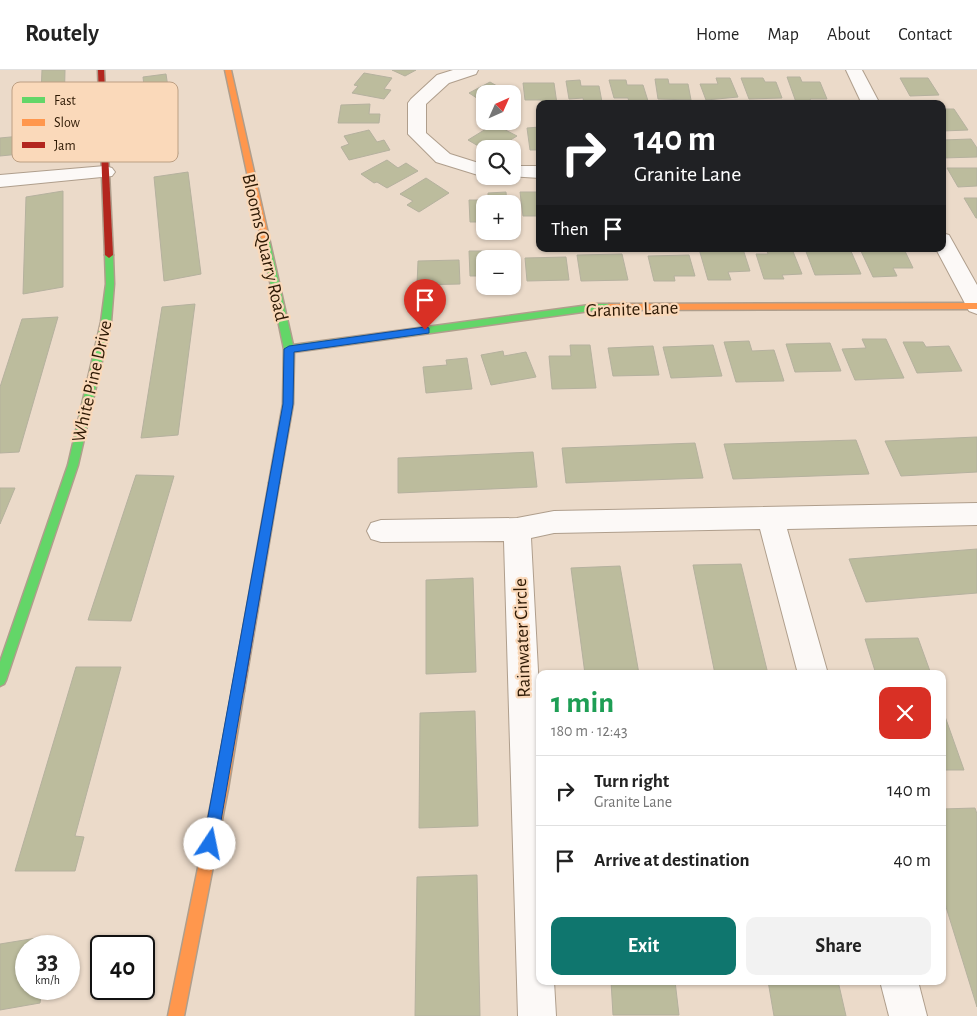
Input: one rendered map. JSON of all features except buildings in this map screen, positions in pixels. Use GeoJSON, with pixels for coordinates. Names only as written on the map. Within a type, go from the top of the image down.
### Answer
{"type":"FeatureCollection","features":[{"type":"Feature","properties":{"kind":"street","name":"Blooms Quarry Road"},"geometry":{"type":"LineString","coordinates":[[176,1016],[221,788],[288,404],[289,349],[228,70]]}},
{"type":"Feature","properties":{"kind":"street"},"geometry":{"type":"LineString","coordinates":[[470,70],[443,79],[417,103],[417,134],[444,158],[476,168]]}},
{"type":"Feature","properties":{"kind":"street"},"geometry":{"type":"LineString","coordinates":[[854,70],[869,100]]}},
{"type":"Feature","properties":{"kind":"street","name":"White Pine Drive"},"geometry":{"type":"LineString","coordinates":[[0,680],[73,465],[106,322],[110,284],[105,162]]}},
{"type":"Feature","properties":{"kind":"street"},"geometry":{"type":"LineString","coordinates":[[0,181],[105,172]]}},
{"type":"Feature","properties":{"kind":"street"},"geometry":{"type":"LineString","coordinates":[[521,172],[536,172]]}},
{"type":"Feature","properties":{"kind":"street"},"geometry":{"type":"LineString","coordinates":[[946,248],[977,306]]}},
{"type":"Feature","properties":{"kind":"street","name":"Granite Lane"},"geometry":{"type":"LineString","coordinates":[[289,349],[598,307],[977,306]]}},
{"type":"Feature","properties":{"kind":"street"},"geometry":{"type":"LineString","coordinates":[[381,531],[517,529],[554,522],[977,514]]}},
{"type":"Feature","properties":{"kind":"street"},"geometry":{"type":"LineString","coordinates":[[770,518],[812,670]]}},
{"type":"Feature","properties":{"kind":"street","name":"Rainwater Circle"},"geometry":{"type":"LineString","coordinates":[[517,529],[537,1016]]}},
{"type":"Feature","properties":{"kind":"street"},"geometry":{"type":"LineString","coordinates":[[900,985],[908,1016]]}},
{"type":"Feature","properties":{"kind":"traffic: fast"},"geometry":{"type":"LineString","coordinates":[[265,238],[289,349],[288,404],[274,483]]}},
{"type":"Feature","properties":{"kind":"traffic: fast"},"geometry":{"type":"LineString","coordinates":[[0,680],[73,465],[106,322],[110,284],[109,255]]}},
{"type":"Feature","properties":{"kind":"traffic: fast"},"geometry":{"type":"LineString","coordinates":[[289,349],[597,307],[609,307]]}},
{"type":"Feature","properties":{"kind":"traffic: slow"},"geometry":{"type":"LineString","coordinates":[[228,70],[265,238]]}},
{"type":"Feature","properties":{"kind":"traffic: slow"},"geometry":{"type":"LineString","coordinates":[[609,307],[977,306]]}},
{"type":"Feature","properties":{"kind":"traffic: slow"},"geometry":{"type":"LineString","coordinates":[[176,1016],[221,789],[238,691]]}},
{"type":"Feature","properties":{"kind":"traffic: jam"},"geometry":{"type":"LineString","coordinates":[[101,70],[102,82]]}},
{"type":"Feature","properties":{"kind":"traffic: jam"},"geometry":{"type":"LineString","coordinates":[[105,162],[109,255]]}},
{"type":"Feature","properties":{"kind":"traffic: jam"},"geometry":{"type":"LineString","coordinates":[[238,691],[274,483]]}},
{"type":"Feature","properties":{"kind":"route"},"geometry":{"type":"LineString","coordinates":[[210,844],[288,404],[289,349],[425,330]]}}]}
